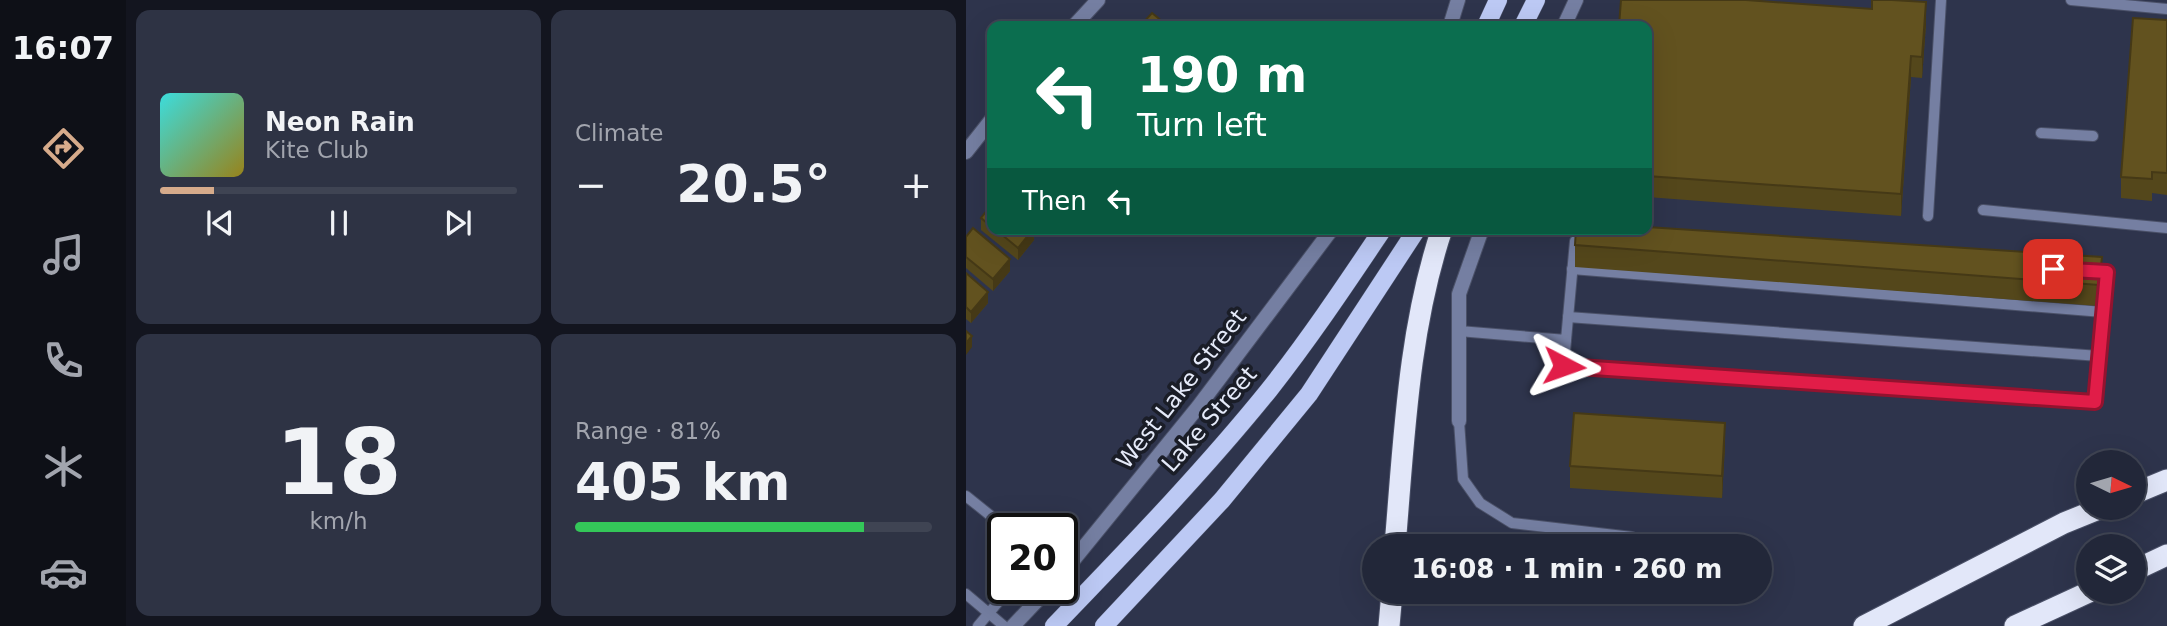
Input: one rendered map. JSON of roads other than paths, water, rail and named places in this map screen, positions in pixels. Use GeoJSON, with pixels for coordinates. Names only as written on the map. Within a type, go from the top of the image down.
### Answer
{"type":"FeatureCollection","features":[{"type":"Feature","properties":{"kind":"highway"},"geometry":{"type":"LineString","coordinates":[[1396,534],[1409,385],[1432,260],[1441,235]]}},
{"type":"Feature","properties":{"kind":"highway"},"geometry":{"type":"LineString","coordinates":[[2146,489],[2167,480]]}},
{"type":"Feature","properties":{"kind":"highway"},"geometry":{"type":"LineString","coordinates":[[1864,626],[2076,518]]}},
{"type":"Feature","properties":{"kind":"highway"},"geometry":{"type":"LineString","coordinates":[[2146,565],[2167,555]]}},
{"type":"Feature","properties":{"kind":"highway"},"geometry":{"type":"LineString","coordinates":[[2015,626],[2076,598]]}},
{"type":"Feature","properties":{"kind":"highway"},"geometry":{"type":"LineString","coordinates":[[1389,626],[1391,604]]}},
{"type":"Feature","properties":{"kind":"main road"},"geometry":{"type":"LineString","coordinates":[[1488,21],[1498,0]]}},
{"type":"Feature","properties":{"kind":"main road"},"geometry":{"type":"LineString","coordinates":[[1526,21],[1536,0]]}},
{"type":"Feature","properties":{"kind":"main road","name":"Lake Street"},"geometry":{"type":"LineString","coordinates":[[1054,626],[1142,535],[1268,391],[1332,306],[1379,235]]}},
{"type":"Feature","properties":{"kind":"main road"},"geometry":{"type":"LineString","coordinates":[[1104,626],[1222,500],[1309,394],[1413,235]]}},
{"type":"Feature","properties":{"kind":"street"},"geometry":{"type":"LineString","coordinates":[[1079,21],[1098,0]]}},
{"type":"Feature","properties":{"kind":"street"},"geometry":{"type":"LineString","coordinates":[[1566,21],[1576,0]]}},
{"type":"Feature","properties":{"kind":"street"},"geometry":{"type":"LineString","coordinates":[[1452,21],[1457,3]]}},
{"type":"Feature","properties":{"kind":"street"},"geometry":{"type":"LineString","coordinates":[[966,152],[987,126]]}},
{"type":"Feature","properties":{"kind":"street","name":"West Lake Street"},"geometry":{"type":"LineString","coordinates":[[1078,555],[1198,407],[1327,235]]}},
{"type":"Feature","properties":{"kind":"street"},"geometry":{"type":"LineString","coordinates":[[1459,421],[1459,294],[1480,235]]}},
{"type":"Feature","properties":{"kind":"street"},"geometry":{"type":"LineString","coordinates":[[1013,626],[1034,604]]}},
{"type":"Feature","properties":{"kind":"lane"},"geometry":{"type":"LineString","coordinates":[[1928,216],[1941,0]]}},
{"type":"Feature","properties":{"kind":"lane"},"geometry":{"type":"LineString","coordinates":[[2071,0],[2167,9]]}},
{"type":"Feature","properties":{"kind":"lane"},"geometry":{"type":"LineString","coordinates":[[2041,133],[2093,136]]}},
{"type":"Feature","properties":{"kind":"lane"},"geometry":{"type":"LineString","coordinates":[[1983,210],[2167,228]]}},
{"type":"Feature","properties":{"kind":"lane"},"geometry":{"type":"LineString","coordinates":[[1598,242],[1575,241],[1564,366],[2095,402],[2107,272],[2079,271]]}},
{"type":"Feature","properties":{"kind":"lane"},"geometry":{"type":"LineString","coordinates":[[1572,269],[2103,312]]}},
{"type":"Feature","properties":{"kind":"lane"},"geometry":{"type":"LineString","coordinates":[[1568,317],[2099,356]]}},
{"type":"Feature","properties":{"kind":"lane"},"geometry":{"type":"LineString","coordinates":[[1459,331],[1566,340]]}},
{"type":"Feature","properties":{"kind":"lane"},"geometry":{"type":"LineString","coordinates":[[1459,421],[1463,478],[1480,503],[1512,523],[1606,534]]}},
{"type":"Feature","properties":{"kind":"lane"},"geometry":{"type":"LineString","coordinates":[[966,496],[987,513]]}},
{"type":"Feature","properties":{"kind":"lane"},"geometry":{"type":"LineString","coordinates":[[966,594],[1004,626]]}},
{"type":"Feature","properties":{"kind":"lane"},"geometry":{"type":"LineString","coordinates":[[978,626],[997,604]]}}]}
